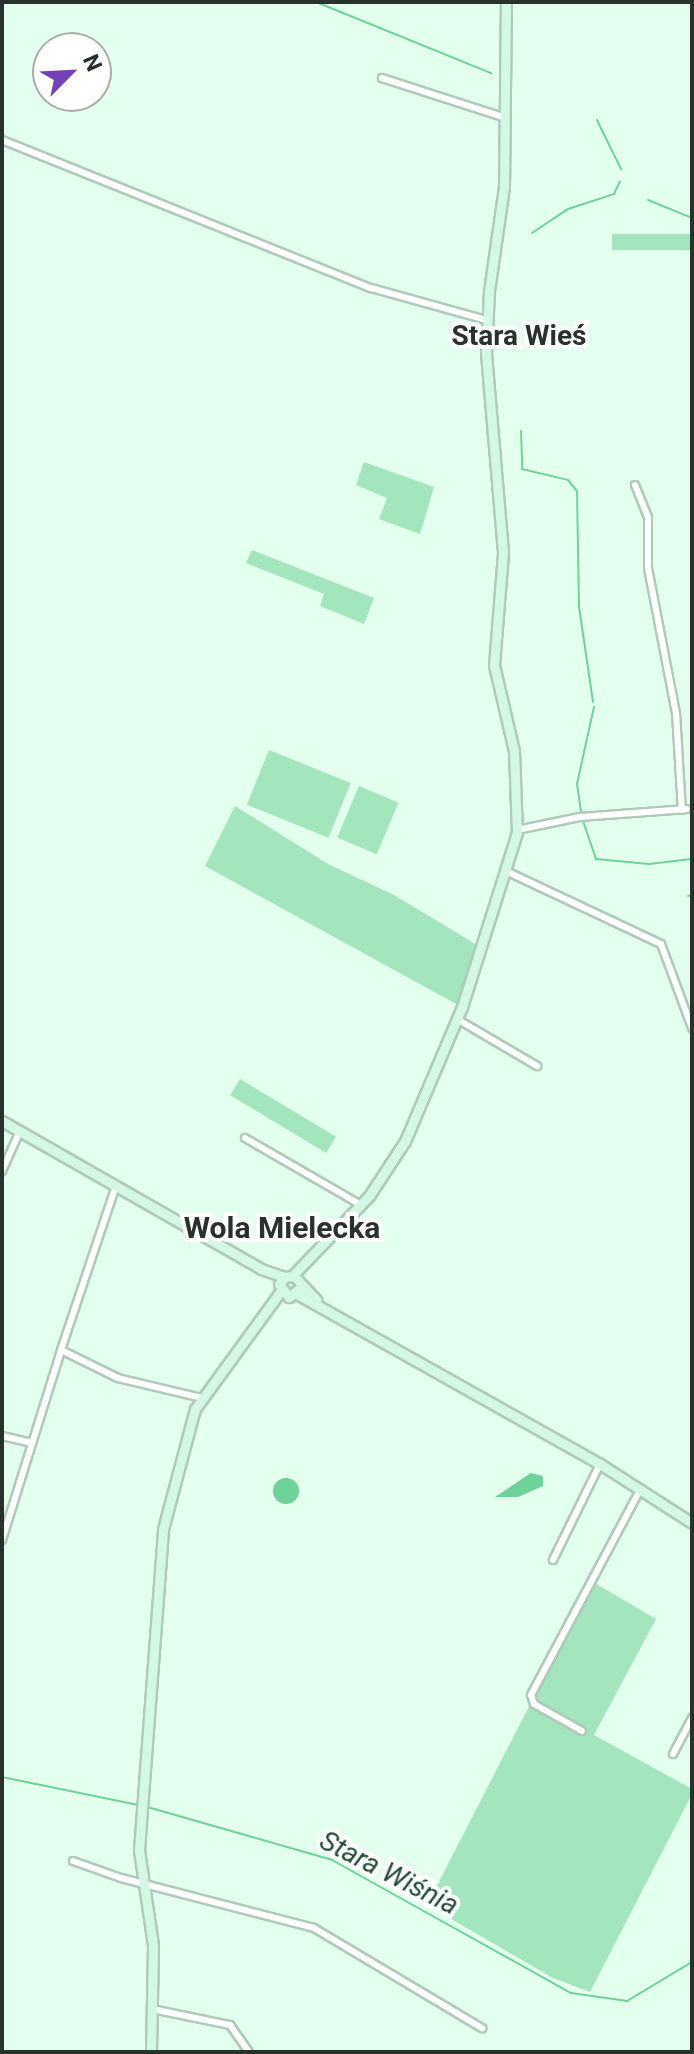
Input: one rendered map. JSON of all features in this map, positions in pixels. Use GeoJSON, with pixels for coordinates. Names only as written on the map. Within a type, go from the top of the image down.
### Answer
{"type":"FeatureCollection","features":[{"type":"Feature","properties":{"kind":"street"},"geometry":{"type":"LineString","coordinates":[[151,2052],[153,1945],[143,1882],[143,1806],[163,1529],[181,1448],[202,1398],[313,1258],[361,1205],[405,1141],[457,1019],[508,872],[517,830],[514,751],[494,665],[503,541],[486,320],[504,187],[506,2]]}},
{"type":"Feature","properties":{"kind":"street"},"geometry":{"type":"LineString","coordinates":[[382,78],[503,117]]}},
{"type":"Feature","properties":{"kind":"street"},"geometry":{"type":"LineString","coordinates":[[2,140],[371,288],[486,320]]}},
{"type":"Feature","properties":{"kind":"street"},"geometry":{"type":"LineString","coordinates":[[517,830],[580,817],[684,810],[676,713],[648,568],[648,518],[635,485]]}},
{"type":"Feature","properties":{"kind":"street"},"geometry":{"type":"LineString","coordinates":[[508,872],[665,948],[692,1028]]}},
{"type":"Feature","properties":{"kind":"street"},"geometry":{"type":"LineString","coordinates":[[457,1019],[537,1066]]}},
{"type":"Feature","properties":{"kind":"street"},"geometry":{"type":"LineString","coordinates":[[2,1121],[600,1464],[692,1523]]}},
{"type":"Feature","properties":{"kind":"street"},"geometry":{"type":"LineString","coordinates":[[2,1171],[20,1131]]}},
{"type":"Feature","properties":{"kind":"street"},"geometry":{"type":"LineString","coordinates":[[245,1138],[361,1205]]}},
{"type":"Feature","properties":{"kind":"street"},"geometry":{"type":"LineString","coordinates":[[2,1540],[116,1186]]}},
{"type":"Feature","properties":{"kind":"street"},"geometry":{"type":"LineString","coordinates":[[61,1350],[118,1378],[202,1398]]}},
{"type":"Feature","properties":{"kind":"street"},"geometry":{"type":"LineString","coordinates":[[2,1436],[32,1443]]}},
{"type":"Feature","properties":{"kind":"street"},"geometry":{"type":"LineString","coordinates":[[553,1560],[600,1464]]}},
{"type":"Feature","properties":{"kind":"street"},"geometry":{"type":"LineString","coordinates":[[582,1731],[534,1704],[531,1695],[641,1488]]}},
{"type":"Feature","properties":{"kind":"street"},"geometry":{"type":"LineString","coordinates":[[673,1754],[692,1718]]}},
{"type":"Feature","properties":{"kind":"street"},"geometry":{"type":"LineString","coordinates":[[73,1861],[314,1928],[482,2028]]}},
{"type":"Feature","properties":{"kind":"street"},"geometry":{"type":"LineString","coordinates":[[152,2009],[230,2025],[249,2052]]}},
{"type":"Feature","properties":{"kind":"shaded area"},"geometry":{"type":"Polygon","coordinates":[[[612,234],[692,234],[692,250],[612,250],[612,234]]]}},
{"type":"Feature","properties":{"kind":"shaded area"},"geometry":{"type":"Polygon","coordinates":[[[364,462],[434,487],[420,534],[379,519],[387,498],[356,485],[364,462]]]}},
{"type":"Feature","properties":{"kind":"shaded area"},"geometry":{"type":"Polygon","coordinates":[[[252,550],[374,598],[364,624],[320,606],[324,594],[246,563],[252,550]]]}},
{"type":"Feature","properties":{"kind":"shaded area"},"geometry":{"type":"Polygon","coordinates":[[[269,750],[351,783],[328,838],[247,805],[269,750]]]}},
{"type":"Feature","properties":{"kind":"shaded area"},"geometry":{"type":"Polygon","coordinates":[[[359,786],[399,803],[377,854],[337,838],[359,786]]]}},
{"type":"Feature","properties":{"kind":"shaded area"},"geometry":{"type":"Polygon","coordinates":[[[235,806],[328,864],[394,895],[477,945],[458,1005],[205,866],[235,806]]]}},
{"type":"Feature","properties":{"kind":"shaded area"},"geometry":{"type":"Polygon","coordinates":[[[240,1079],[336,1137],[326,1153],[230,1095],[240,1079]]]}},
{"type":"Feature","properties":{"kind":"shaded area"},"geometry":{"type":"Polygon","coordinates":[[[531,1473],[543,1476],[543,1486],[518,1497],[495,1497],[531,1473]]]}},
{"type":"Feature","properties":{"kind":"shaded area"},"geometry":{"type":"Polygon","coordinates":[[[286,1478],[295,1482],[299,1491],[295,1500],[286,1504],[277,1500],[273,1491],[277,1482],[286,1478]]]}},
{"type":"Feature","properties":{"kind":"shaded area"},"geometry":{"type":"Polygon","coordinates":[[[593,1582],[656,1619],[594,1735],[692,1789],[692,1794],[590,1992],[553,1978],[427,1905],[593,1582]]]}},
{"type":"Feature","properties":{"kind":"waterway"},"geometry":{"type":"LineString","coordinates":[[316,2],[491,73]]}},
{"type":"Feature","properties":{"kind":"waterway"},"geometry":{"type":"LineString","coordinates":[[597,120],[621,169]]}},
{"type":"Feature","properties":{"kind":"waterway"},"geometry":{"type":"LineString","coordinates":[[532,233],[568,209],[614,194],[620,181]]}},
{"type":"Feature","properties":{"kind":"waterway"},"geometry":{"type":"LineString","coordinates":[[648,200],[692,218]]}},
{"type":"Feature","properties":{"kind":"waterway"},"geometry":{"type":"LineString","coordinates":[[521,431],[522,469],[568,480],[577,491],[579,607],[593,702]]}},
{"type":"Feature","properties":{"kind":"waterway"},"geometry":{"type":"LineString","coordinates":[[581,812],[577,784],[594,707]]}},
{"type":"Feature","properties":{"kind":"waterway"},"geometry":{"type":"LineString","coordinates":[[583,821],[596,859],[649,864],[692,859]]}},
{"type":"Feature","properties":{"kind":"waterway"},"geometry":{"type":"LineString","coordinates":[[688,896],[692,895]]}},
{"type":"Feature","properties":{"kind":"waterway","name":"Stara Wiśnia"},"geometry":{"type":"LineString","coordinates":[[2,1777],[138,1805]]}},
{"type":"Feature","properties":{"kind":"waterway","name":"Stara Wiśnia"},"geometry":{"type":"LineString","coordinates":[[144,1806],[332,1860],[571,1993],[627,2001],[692,1962]]}},
{"type":"Feature","properties":{"kind":"district","name":"Stara Wieś"},"geometry":{"type":"Point","coordinates":[519,336]}},
{"type":"Feature","properties":{"kind":"district","name":"Wola Mielecka"},"geometry":{"type":"Point","coordinates":[282,1228]}}]}
